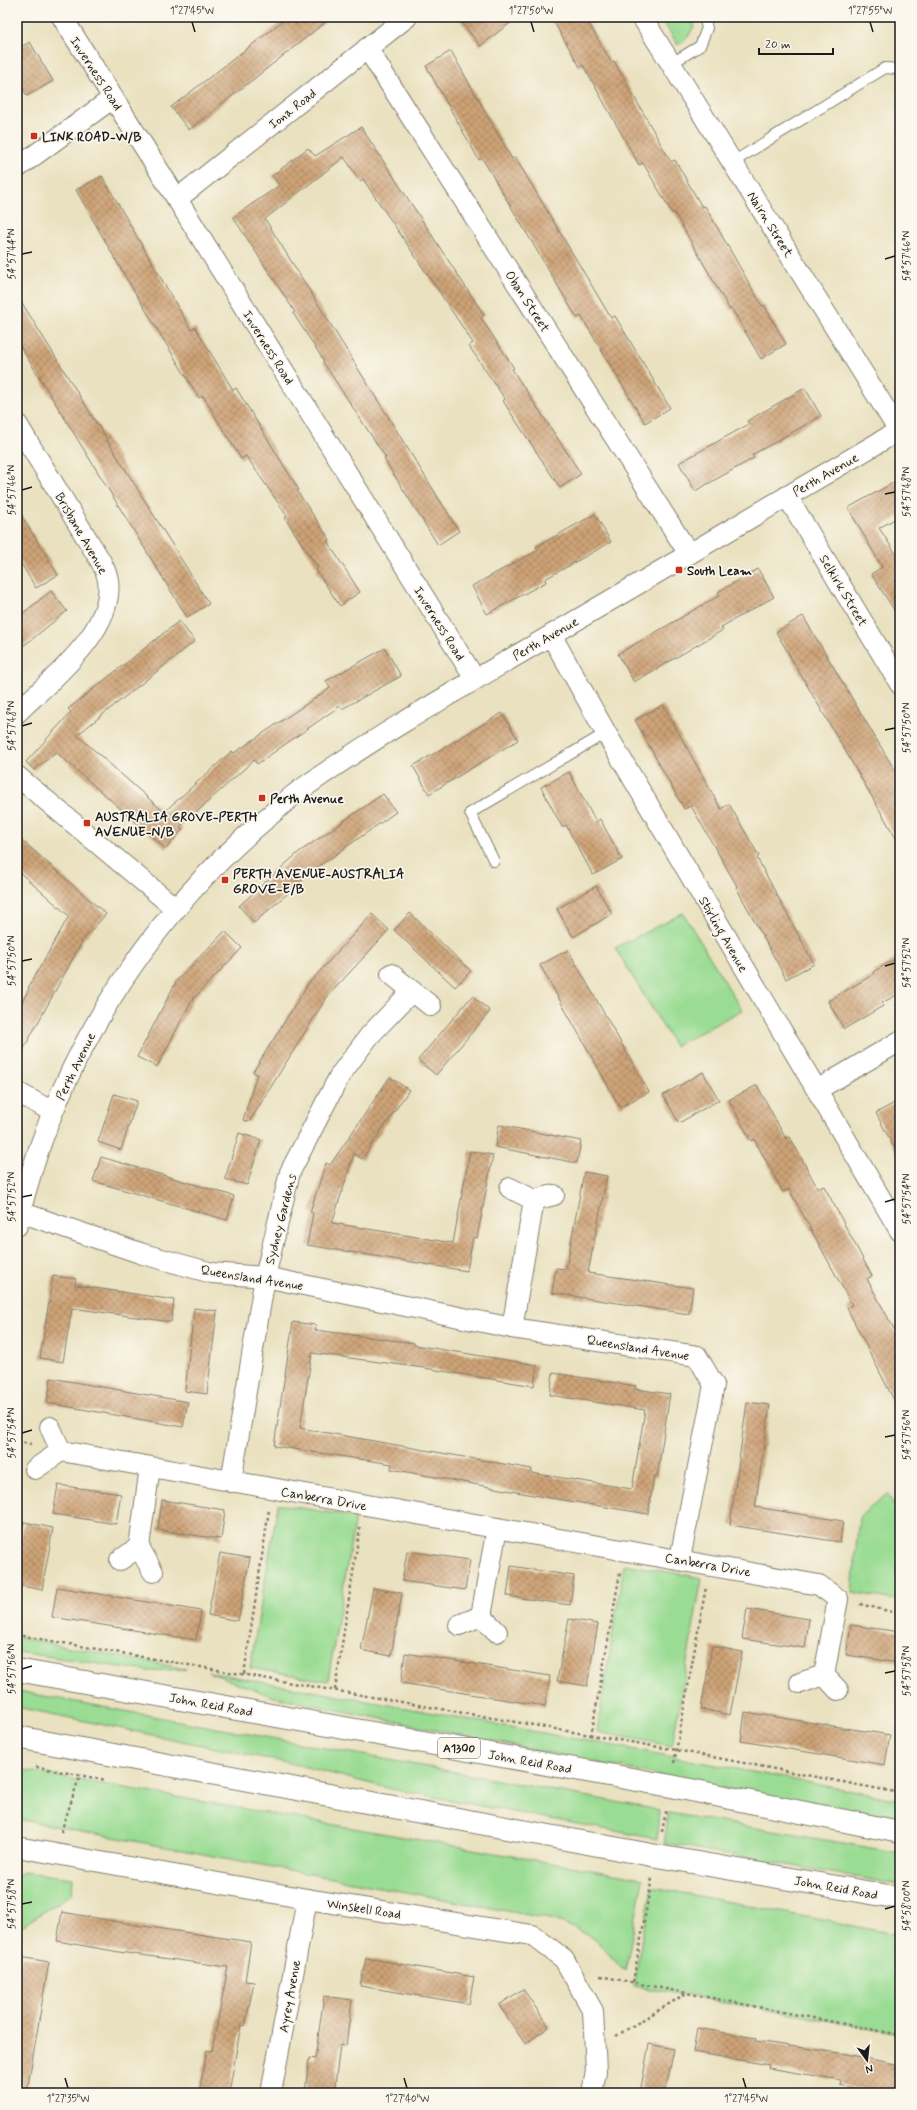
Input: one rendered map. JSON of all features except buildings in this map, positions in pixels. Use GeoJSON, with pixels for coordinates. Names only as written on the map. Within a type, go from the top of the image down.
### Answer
{"type":"FeatureCollection","features":[{"type":"Feature","properties":{"kind":"highway","name":"John Reid Road"},"geometry":{"type":"LineString","coordinates":[[17,1670],[671,1786],[900,1832]]}},
{"type":"Feature","properties":{"kind":"highway","name":"John Reid Road"},"geometry":{"type":"LineString","coordinates":[[17,1737],[649,1855],[900,1898]]}},
{"type":"Feature","properties":{"kind":"street","name":"Inverness Road"},"geometry":{"type":"LineString","coordinates":[[62,17],[177,199],[475,679]]}},
{"type":"Feature","properties":{"kind":"street","name":"Iona Road"},"geometry":{"type":"LineString","coordinates":[[177,199],[407,17]]}},
{"type":"Feature","properties":{"kind":"street","name":"Nairn Street"},"geometry":{"type":"LineString","coordinates":[[642,17],[899,430]]}},
{"type":"Feature","properties":{"kind":"street","name":"Oban Street"},"geometry":{"type":"LineString","coordinates":[[367,48],[689,554]]}},
{"type":"Feature","properties":{"kind":"street"},"geometry":{"type":"LineString","coordinates":[[17,168],[113,98]]}},
{"type":"Feature","properties":{"kind":"street","name":"Brisbane Avenue"},"geometry":{"type":"LineString","coordinates":[[17,424],[100,560],[108,579],[108,602],[99,625],[83,648],[17,713]]}},
{"type":"Feature","properties":{"kind":"street","name":"Perth Avenue"},"geometry":{"type":"LineString","coordinates":[[19,1219],[39,1149],[53,1112],[76,1060],[103,1009],[174,908],[239,841],[304,787],[475,679],[899,430]]}},
{"type":"Feature","properties":{"kind":"street","name":"Selkirk Street"},"geometry":{"type":"LineString","coordinates":[[787,496],[900,684]]}},
{"type":"Feature","properties":{"kind":"street","name":"Stirling Avenue"},"geometry":{"type":"LineString","coordinates":[[551,635],[606,733],[900,1231]]}},
{"type":"Feature","properties":{"kind":"street"},"geometry":{"type":"LineString","coordinates":[[17,776],[174,908]]}},
{"type":"Feature","properties":{"kind":"street"},"geometry":{"type":"LineString","coordinates":[[391,974],[431,1006]]}},
{"type":"Feature","properties":{"kind":"street","name":"Sydney Gardens"},"geometry":{"type":"LineString","coordinates":[[231,1482],[266,1277],[290,1172],[340,1075],[370,1035],[412,991]]}},
{"type":"Feature","properties":{"kind":"street"},"geometry":{"type":"LineString","coordinates":[[816,1090],[900,1041]]}},
{"type":"Feature","properties":{"kind":"street"},"geometry":{"type":"LineString","coordinates":[[17,1092],[53,1112]]}},
{"type":"Feature","properties":{"kind":"street"},"geometry":{"type":"LineString","coordinates":[[510,1188],[534,1200],[554,1194]]}},
{"type":"Feature","properties":{"kind":"street"},"geometry":{"type":"LineString","coordinates":[[512,1328],[534,1200]]}},
{"type":"Feature","properties":{"kind":"street","name":"Queensland Avenue"},"geometry":{"type":"LineString","coordinates":[[19,1219],[212,1273],[266,1277],[512,1328],[697,1356],[714,1386],[680,1559]]}},
{"type":"Feature","properties":{"kind":"street"},"geometry":{"type":"LineString","coordinates":[[36,1469],[60,1451],[50,1427]]}},
{"type":"Feature","properties":{"kind":"street","name":"Canberra Drive"},"geometry":{"type":"LineString","coordinates":[[60,1451],[363,1505],[680,1559],[819,1585],[838,1599]]}},
{"type":"Feature","properties":{"kind":"street"},"geometry":{"type":"LineString","coordinates":[[150,1467],[139,1547],[153,1572]]}},
{"type":"Feature","properties":{"kind":"street"},"geometry":{"type":"LineString","coordinates":[[481,1616],[497,1528]]}},
{"type":"Feature","properties":{"kind":"street"},"geometry":{"type":"LineString","coordinates":[[120,1560],[139,1547]]}},
{"type":"Feature","properties":{"kind":"street"},"geometry":{"type":"LineString","coordinates":[[824,1675],[838,1599]]}},
{"type":"Feature","properties":{"kind":"street"},"geometry":{"type":"LineString","coordinates":[[459,1625],[481,1616]]}},
{"type":"Feature","properties":{"kind":"street"},"geometry":{"type":"LineString","coordinates":[[481,1616],[496,1632]]}},
{"type":"Feature","properties":{"kind":"street"},"geometry":{"type":"LineString","coordinates":[[800,1683],[824,1675]]}},
{"type":"Feature","properties":{"kind":"street"},"geometry":{"type":"LineString","coordinates":[[824,1675],[838,1690]]}},
{"type":"Feature","properties":{"kind":"street","name":"Winskell Road"},"geometry":{"type":"LineString","coordinates":[[17,1847],[306,1899],[532,1935],[564,1959],[593,2011],[596,2071],[592,2093]]}},
{"type":"Feature","properties":{"kind":"street","name":"Ayrey Avenue"},"geometry":{"type":"LineString","coordinates":[[271,2093],[306,1899]]}},
{"type":"Feature","properties":{"kind":"lane"},"geometry":{"type":"LineString","coordinates":[[672,63],[700,46],[708,28],[704,17]]}},
{"type":"Feature","properties":{"kind":"lane"},"geometry":{"type":"LineString","coordinates":[[733,162],[886,68],[900,70]]}},
{"type":"Feature","properties":{"kind":"lane"},"geometry":{"type":"LineString","coordinates":[[494,861],[470,813],[606,733]]}},
{"type":"Feature","properties":{"kind":"path"},"geometry":{"type":"LineString","coordinates":[[244,1674],[272,1489]]}},
{"type":"Feature","properties":{"kind":"path"},"geometry":{"type":"LineString","coordinates":[[335,1690],[363,1505]]}},
{"type":"Feature","properties":{"kind":"path"},"geometry":{"type":"LineString","coordinates":[[591,1736],[624,1550]]}},
{"type":"Feature","properties":{"kind":"path"},"geometry":{"type":"LineString","coordinates":[[838,1599],[900,1614]]}},
{"type":"Feature","properties":{"kind":"path"},"geometry":{"type":"LineString","coordinates":[[17,1632],[23,1636],[676,1750],[900,1793]]}},
{"type":"Feature","properties":{"kind":"path"},"geometry":{"type":"LineString","coordinates":[[54,1854],[80,1775]]}},
{"type":"Feature","properties":{"kind":"path"},"geometry":{"type":"LineString","coordinates":[[570,1970],[900,2035]]}},
{"type":"Feature","properties":{"kind":"path"},"geometry":{"type":"LineString","coordinates":[[595,2050],[688,1993]]}},
{"type":"Feature","properties":{"kind":"green space"},"geometry":{"type":"Polygon","coordinates":[[[692,17],[694,26],[688,37],[678,45],[661,18],[692,17]]]}},
{"type":"Feature","properties":{"kind":"green space"},"geometry":{"type":"Polygon","coordinates":[[[683,913],[742,1010],[675,1046],[615,948],[683,913]]]}},
{"type":"Feature","properties":{"kind":"green space"},"geometry":{"type":"Polygon","coordinates":[[[887,1494],[900,1514],[900,1601],[852,1592],[859,1517],[887,1494]]]}},
{"type":"Feature","properties":{"kind":"green space"},"geometry":{"type":"Polygon","coordinates":[[[278,1504],[355,1517],[328,1681],[250,1668],[278,1504]]]}},
{"type":"Feature","properties":{"kind":"green space"},"geometry":{"type":"Polygon","coordinates":[[[624,1564],[702,1578],[672,1746],[597,1732],[624,1564]]]}},
{"type":"Feature","properties":{"kind":"green space"},"geometry":{"type":"Polygon","coordinates":[[[17,1638],[186,1669],[148,1671],[17,1652],[17,1638]]]}},
{"type":"Feature","properties":{"kind":"green space"},"geometry":{"type":"Polygon","coordinates":[[[208,1672],[642,1751],[900,1800],[900,1820],[751,1794],[274,1697],[208,1672]]]}},
{"type":"Feature","properties":{"kind":"green space"},"geometry":{"type":"Polygon","coordinates":[[[17,1691],[659,1810],[657,1839],[391,1789],[302,1766],[17,1707],[17,1691]]]}},
{"type":"Feature","properties":{"kind":"green space"},"geometry":{"type":"Polygon","coordinates":[[[17,1769],[643,1879],[625,1972],[596,1940],[560,1921],[17,1819],[17,1769]]]}},
{"type":"Feature","properties":{"kind":"green space"},"geometry":{"type":"Polygon","coordinates":[[[669,1813],[900,1853],[900,1885],[664,1843],[669,1813]]]}},
{"type":"Feature","properties":{"kind":"green space"},"geometry":{"type":"Polygon","coordinates":[[[25,1872],[73,1878],[72,1894],[17,1929],[17,1875],[25,1872]]]}},
{"type":"Feature","properties":{"kind":"green space"},"geometry":{"type":"Polygon","coordinates":[[[652,1887],[900,1935],[900,2033],[633,1986],[652,1887]]]}},
{"type":"Feature","properties":{"kind":"place","name":"LINK ROAD-W/B"},"geometry":{"type":"Point","coordinates":[34,136]}},
{"type":"Feature","properties":{"kind":"place","name":"South Leam"},"geometry":{"type":"Point","coordinates":[679,570]}},
{"type":"Feature","properties":{"kind":"place","name":"Perth Avenue"},"geometry":{"type":"Point","coordinates":[262,798]}},
{"type":"Feature","properties":{"kind":"place","name":"AUSTRALIA GROVE-PERTH AVENUE-N/B"},"geometry":{"type":"Point","coordinates":[87,823]}},
{"type":"Feature","properties":{"kind":"place","name":"PERTH AVENUE-AUSTRALIA GROVE-E/B"},"geometry":{"type":"Point","coordinates":[225,880]}}]}
